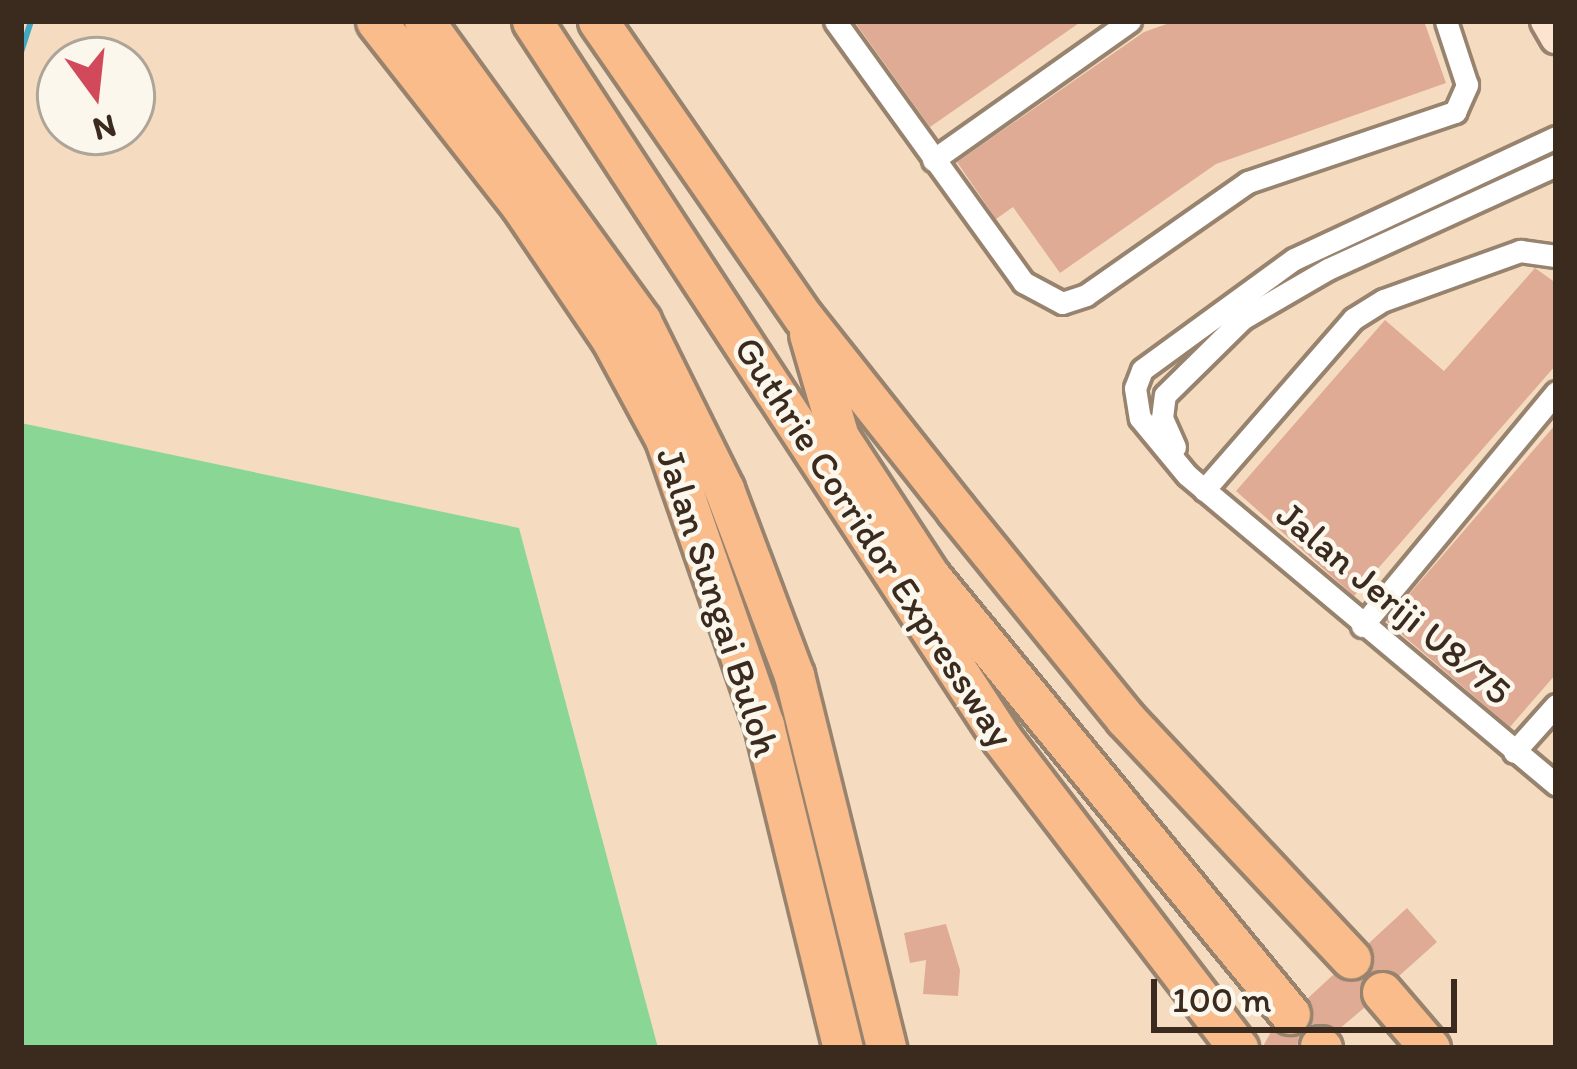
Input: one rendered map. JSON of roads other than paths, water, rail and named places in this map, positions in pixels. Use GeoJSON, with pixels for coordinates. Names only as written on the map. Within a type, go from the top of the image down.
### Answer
{"type":"FeatureCollection","features":[{"type":"Feature","properties":{"kind":"highway","name":"Jalan Sungai Buloh"},"geometry":{"type":"LineString","coordinates":[[376,21],[521,206],[611,339],[665,439],[764,725],[843,1048]]}},
{"type":"Feature","properties":{"kind":"highway","name":"Jalan Sungai Buloh"},"geometry":{"type":"LineString","coordinates":[[424,21],[640,321],[724,489],[794,675],[886,1048]]}},
{"type":"Feature","properties":{"kind":"highway","name":"Guthrie Corridor Expressway"},"geometry":{"type":"LineString","coordinates":[[532,21],[1002,739],[1238,1048]]}},
{"type":"Feature","properties":{"kind":"highway","name":"Guthrie Corridor Expressway"},"geometry":{"type":"LineString","coordinates":[[598,21],[804,317],[1125,718],[1352,959]]}},
{"type":"Feature","properties":{"kind":"highway"},"geometry":{"type":"LineString","coordinates":[[804,317],[839,437],[929,576],[1290,1014]]}},
{"type":"Feature","properties":{"kind":"highway"},"geometry":{"type":"LineString","coordinates":[[1382,992],[1430,1048]]}},
{"type":"Feature","properties":{"kind":"street"},"geometry":{"type":"LineString","coordinates":[[835,21],[1023,283],[1045,299],[1072,301],[1248,182],[1455,112],[1467,85],[1446,21]]}},
{"type":"Feature","properties":{"kind":"street"},"geometry":{"type":"LineString","coordinates":[[933,160],[1130,21]]}},
{"type":"Feature","properties":{"kind":"street"},"geometry":{"type":"LineString","coordinates":[[1546,21],[1556,38]]}},
{"type":"Feature","properties":{"kind":"street","name":"Jalan Jeriji U8/75"},"geometry":{"type":"LineString","coordinates":[[1556,137],[1294,259],[1142,370],[1135,388],[1141,418],[1196,483],[1556,784]]}},
{"type":"Feature","properties":{"kind":"street","name":"Jalan Jeriji U8/75"},"geometry":{"type":"LineString","coordinates":[[1196,483],[1162,418],[1165,395],[1243,319],[1328,268],[1556,165]]}},
{"type":"Feature","properties":{"kind":"street"},"geometry":{"type":"LineString","coordinates":[[1196,483],[1353,319],[1384,300],[1520,251],[1556,256]]}},
{"type":"Feature","properties":{"kind":"street"},"geometry":{"type":"LineString","coordinates":[[1362,626],[1556,392]]}},
{"type":"Feature","properties":{"kind":"street"},"geometry":{"type":"LineString","coordinates":[[1514,752],[1556,705]]}},
{"type":"Feature","properties":{"kind":"waterway"},"geometry":{"type":"LineString","coordinates":[[21,52],[31,21]]}},
{"type":"Feature","properties":{"kind":"waterway"},"geometry":{"type":"LineString","coordinates":[[21,131],[21,254]]}}]}
